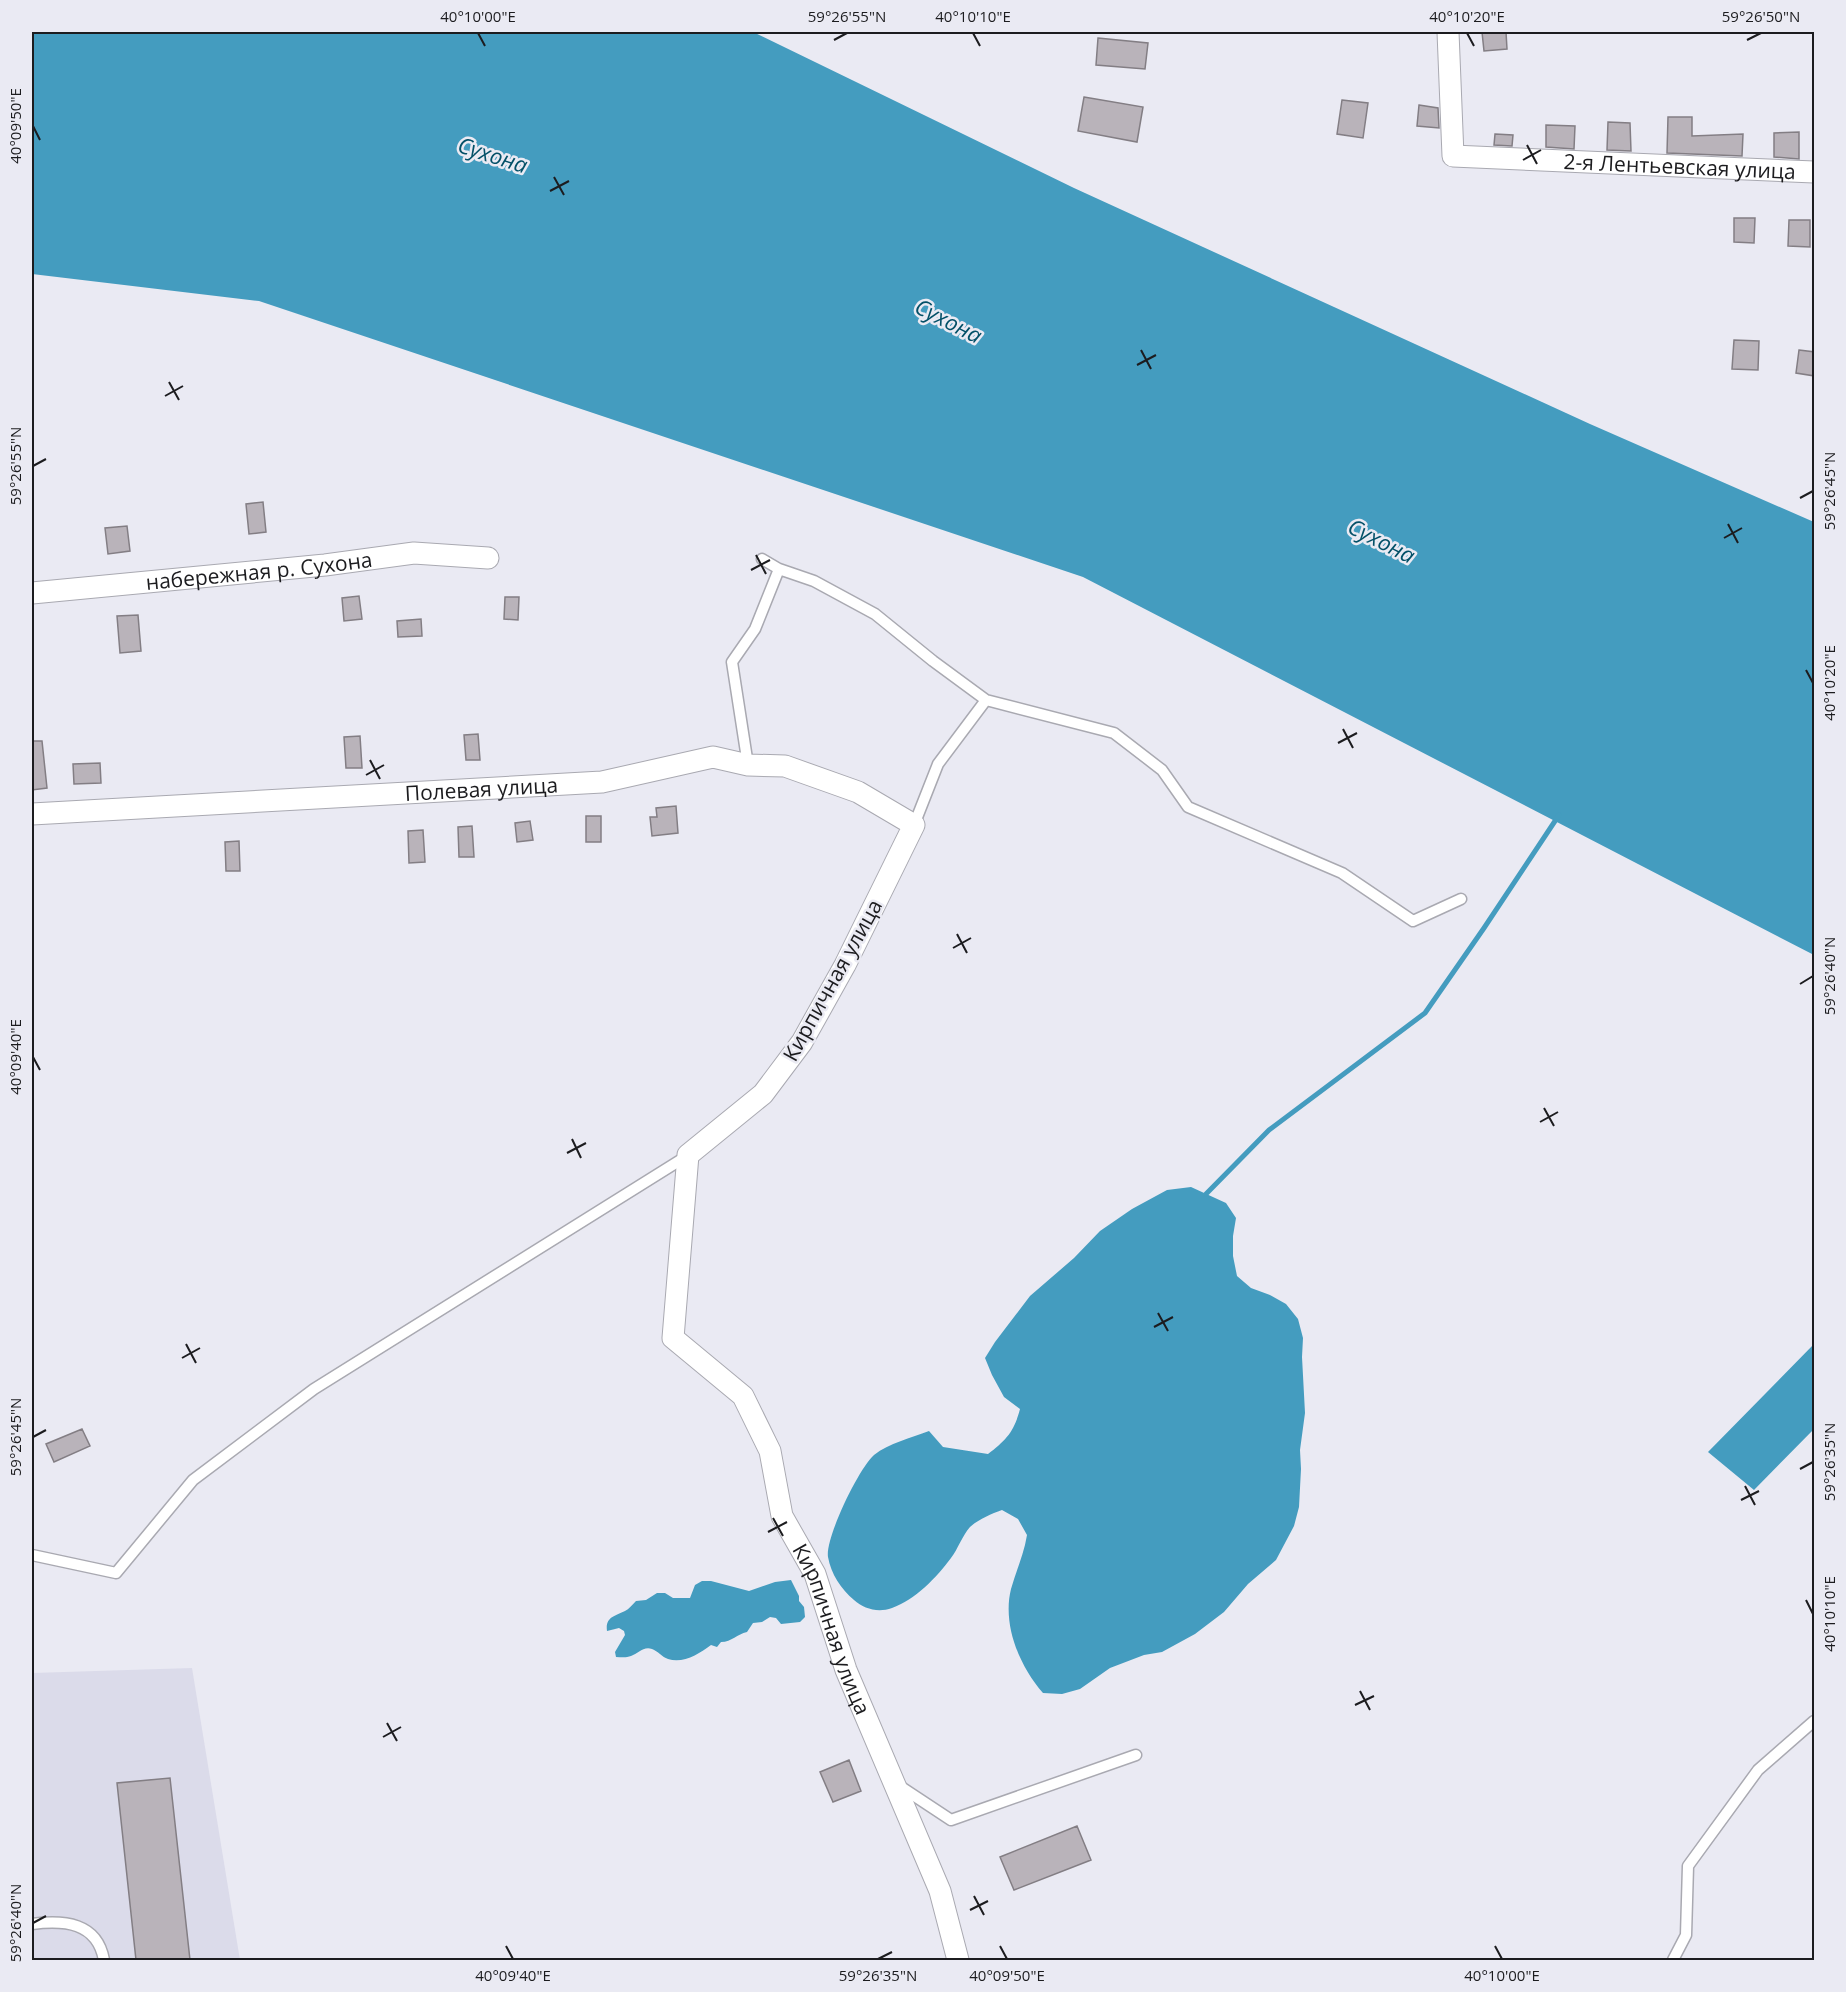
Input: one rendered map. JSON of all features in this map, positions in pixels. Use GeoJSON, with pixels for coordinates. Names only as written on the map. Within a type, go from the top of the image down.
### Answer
{"type":"FeatureCollection","features":[{"type":"Feature","properties":{"kind":"street","name":"2-я Лентьевская улица"},"geometry":{"type":"LineString","coordinates":[[1448,32],[1453,156],[1815,172]]}},
{"type":"Feature","properties":{"kind":"street","name":"набережная р. Сухона"},"geometry":{"type":"LineString","coordinates":[[32,593],[325,565],[414,553],[488,558]]}},
{"type":"Feature","properties":{"kind":"street","name":"Полевая улица"},"geometry":{"type":"LineString","coordinates":[[32,814],[602,782],[713,757],[748,765],[785,766],[858,792],[914,825]]}},
{"type":"Feature","properties":{"kind":"street","name":"Кирпичная улица"},"geometry":{"type":"LineString","coordinates":[[914,825],[845,965],[802,1042],[763,1094],[688,1155],[673,1338],[743,1396],[766,1442],[770,1451],[782,1516],[815,1574],[846,1670],[940,1891],[958,1960]]}},
{"type":"Feature","properties":{"kind":"lane"},"geometry":{"type":"LineString","coordinates":[[762,560],[779,569],[814,581],[875,614],[986,700],[1114,733],[1162,770],[1188,807],[1342,873],[1413,921],[1461,899]]}},
{"type":"Feature","properties":{"kind":"lane"},"geometry":{"type":"LineString","coordinates":[[748,765],[732,662],[755,628],[779,569]]}},
{"type":"Feature","properties":{"kind":"lane"},"geometry":{"type":"LineString","coordinates":[[914,825],[938,764],[986,700]]}},
{"type":"Feature","properties":{"kind":"lane"},"geometry":{"type":"LineString","coordinates":[[32,1555],[116,1572],[193,1480],[314,1389],[688,1155]]}},
{"type":"Feature","properties":{"kind":"lane"},"geometry":{"type":"LineString","coordinates":[[1673,1960],[1686,1935],[1688,1866],[1758,1770],[1815,1721]]}},
{"type":"Feature","properties":{"kind":"lane"},"geometry":{"type":"LineString","coordinates":[[896,1783],[951,1820],[1137,1755]]}},
{"type":"Feature","properties":{"kind":"lane"},"geometry":{"type":"LineString","coordinates":[[32,1924],[59,1922],[82,1928],[92,1934],[100,1944],[104,1960]]}},
{"type":"Feature","properties":{"kind":"shaded area"},"geometry":{"type":"Polygon","coordinates":[[[192,1668],[240,1960],[32,1960],[32,1673],[192,1668]]]}},
{"type":"Feature","properties":{"kind":"water","name":"Сухона"},"geometry":{"type":"Polygon","coordinates":[[[32,32],[753,32],[1074,188],[1590,424],[1814,522],[1814,955],[1083,577],[259,301],[32,274],[32,32]]]}},
{"type":"Feature","properties":{"kind":"water"},"geometry":{"type":"Polygon","coordinates":[[[1191,1187],[1226,1203],[1236,1218],[1233,1256],[1237,1276],[1251,1288],[1286,1304],[1298,1319],[1303,1338],[1305,1413],[1300,1450],[1299,1507],[1294,1526],[1276,1560],[1248,1584],[1224,1612],[1195,1634],[1162,1652],[1144,1655],[1110,1668],[1080,1689],[1062,1694],[1043,1693],[1027,1671],[1015,1645],[1009,1617],[1009,1603],[1027,1535],[1018,1519],[1002,1510],[981,1519],[970,1527],[953,1554],[932,1580],[901,1604],[876,1610],[862,1606],[854,1600],[834,1575],[829,1563],[828,1548],[844,1504],[868,1462],[886,1447],[929,1431],[943,1447],[988,1454],[994,1449],[1012,1430],[1020,1409],[1004,1397],[985,1358],[995,1342],[1030,1296],[1074,1258],[1100,1231],[1132,1209],[1167,1190],[1191,1187]]]}},
{"type":"Feature","properties":{"kind":"water"},"geometry":{"type":"Polygon","coordinates":[[[1814,1344],[1814,1429],[1754,1490],[1708,1452],[1814,1344]]]}},
{"type":"Feature","properties":{"kind":"water"},"geometry":{"type":"Polygon","coordinates":[[[791,1580],[799,1601],[804,1607],[805,1617],[800,1622],[781,1624],[776,1618],[770,1617],[762,1622],[753,1623],[747,1632],[721,1642],[717,1647],[711,1645],[685,1659],[668,1659],[649,1648],[629,1657],[616,1657],[615,1652],[625,1635],[624,1631],[619,1628],[607,1631],[609,1620],[636,1601],[646,1600],[657,1593],[665,1593],[673,1598],[690,1598],[695,1585],[702,1581],[711,1581],[749,1591],[775,1582],[791,1580]]]}},
{"type":"Feature","properties":{"kind":"building"},"geometry":{"type":"Polygon","coordinates":[[[1482,32],[1506,32],[1507,49],[1484,51],[1482,32]]]}},
{"type":"Feature","properties":{"kind":"building"},"geometry":{"type":"Polygon","coordinates":[[[1098,38],[1148,43],[1145,69],[1096,65],[1098,38]]]}},
{"type":"Feature","properties":{"kind":"building"},"geometry":{"type":"Polygon","coordinates":[[[1084,97],[1143,107],[1137,142],[1078,131],[1084,97]]]}},
{"type":"Feature","properties":{"kind":"building"},"geometry":{"type":"Polygon","coordinates":[[[1342,100],[1368,103],[1363,138],[1337,134],[1342,100]]]}},
{"type":"Feature","properties":{"kind":"building"},"geometry":{"type":"Polygon","coordinates":[[[1419,105],[1438,108],[1439,128],[1417,126],[1419,105]]]}},
{"type":"Feature","properties":{"kind":"building"},"geometry":{"type":"Polygon","coordinates":[[[1668,117],[1692,117],[1692,136],[1743,134],[1742,156],[1667,153],[1668,117]]]}},
{"type":"Feature","properties":{"kind":"building"},"geometry":{"type":"Polygon","coordinates":[[[1608,122],[1630,123],[1631,151],[1607,150],[1608,122]]]}},
{"type":"Feature","properties":{"kind":"building"},"geometry":{"type":"Polygon","coordinates":[[[1546,125],[1575,126],[1574,149],[1546,147],[1546,125]]]}},
{"type":"Feature","properties":{"kind":"building"},"geometry":{"type":"Polygon","coordinates":[[[1799,132],[1799,159],[1774,157],[1774,133],[1799,132]]]}},
{"type":"Feature","properties":{"kind":"building"},"geometry":{"type":"Polygon","coordinates":[[[1495,134],[1513,135],[1512,146],[1494,145],[1495,134]]]}},
{"type":"Feature","properties":{"kind":"building"},"geometry":{"type":"Polygon","coordinates":[[[1734,218],[1755,218],[1754,243],[1734,242],[1734,218]]]}},
{"type":"Feature","properties":{"kind":"building"},"geometry":{"type":"Polygon","coordinates":[[[1789,220],[1810,220],[1810,247],[1788,246],[1789,220]]]}},
{"type":"Feature","properties":{"kind":"building"},"geometry":{"type":"Polygon","coordinates":[[[1734,340],[1759,341],[1758,370],[1732,369],[1734,340]]]}},
{"type":"Feature","properties":{"kind":"building"},"geometry":{"type":"Polygon","coordinates":[[[1799,350],[1815,352],[1815,376],[1796,373],[1799,350]]]}},
{"type":"Feature","properties":{"kind":"building"},"geometry":{"type":"Polygon","coordinates":[[[263,502],[266,532],[249,534],[246,504],[263,502]]]}},
{"type":"Feature","properties":{"kind":"building"},"geometry":{"type":"Polygon","coordinates":[[[127,526],[130,551],[108,554],[105,528],[127,526]]]}},
{"type":"Feature","properties":{"kind":"building"},"geometry":{"type":"Polygon","coordinates":[[[359,596],[362,619],[344,621],[342,598],[359,596]]]}},
{"type":"Feature","properties":{"kind":"building"},"geometry":{"type":"Polygon","coordinates":[[[505,597],[519,597],[518,620],[504,619],[505,597]]]}},
{"type":"Feature","properties":{"kind":"building"},"geometry":{"type":"Polygon","coordinates":[[[138,615],[141,651],[120,653],[117,616],[138,615]]]}},
{"type":"Feature","properties":{"kind":"building"},"geometry":{"type":"Polygon","coordinates":[[[421,619],[422,636],[398,637],[397,621],[421,619]]]}},
{"type":"Feature","properties":{"kind":"building"},"geometry":{"type":"Polygon","coordinates":[[[478,734],[480,760],[466,760],[464,735],[478,734]]]}},
{"type":"Feature","properties":{"kind":"building"},"geometry":{"type":"Polygon","coordinates":[[[360,736],[362,768],[346,768],[344,737],[360,736]]]}},
{"type":"Feature","properties":{"kind":"building"},"geometry":{"type":"Polygon","coordinates":[[[32,741],[42,741],[47,788],[32,790],[32,741]]]}},
{"type":"Feature","properties":{"kind":"building"},"geometry":{"type":"Polygon","coordinates":[[[100,763],[101,783],[74,784],[73,764],[100,763]]]}},
{"type":"Feature","properties":{"kind":"building"},"geometry":{"type":"Polygon","coordinates":[[[676,806],[678,833],[652,836],[650,817],[657,817],[656,808],[676,806]]]}},
{"type":"Feature","properties":{"kind":"building"},"geometry":{"type":"Polygon","coordinates":[[[586,816],[601,816],[601,842],[586,842],[586,816]]]}},
{"type":"Feature","properties":{"kind":"building"},"geometry":{"type":"Polygon","coordinates":[[[530,821],[533,840],[517,842],[515,823],[530,821]]]}},
{"type":"Feature","properties":{"kind":"building"},"geometry":{"type":"Polygon","coordinates":[[[472,826],[474,857],[459,857],[458,827],[472,826]]]}},
{"type":"Feature","properties":{"kind":"building"},"geometry":{"type":"Polygon","coordinates":[[[423,830],[425,862],[409,863],[408,831],[423,830]]]}},
{"type":"Feature","properties":{"kind":"building"},"geometry":{"type":"Polygon","coordinates":[[[239,841],[240,871],[226,871],[225,842],[239,841]]]}},
{"type":"Feature","properties":{"kind":"building"},"geometry":{"type":"Polygon","coordinates":[[[82,1429],[90,1446],[54,1462],[46,1444],[82,1429]]]}},
{"type":"Feature","properties":{"kind":"building"},"geometry":{"type":"Polygon","coordinates":[[[849,1760],[861,1791],[833,1802],[820,1772],[849,1760]]]}},
{"type":"Feature","properties":{"kind":"building"},"geometry":{"type":"Polygon","coordinates":[[[170,1778],[190,1960],[136,1960],[117,1783],[170,1778]]]}},
{"type":"Feature","properties":{"kind":"building"},"geometry":{"type":"Polygon","coordinates":[[[1077,1826],[1091,1860],[1014,1890],[1000,1857],[1077,1826]]]}},
{"type":"Feature","properties":{"kind":"waterway"},"geometry":{"type":"LineString","coordinates":[[1206,1194],[1269,1130],[1425,1013],[1559,815]]}}]}
